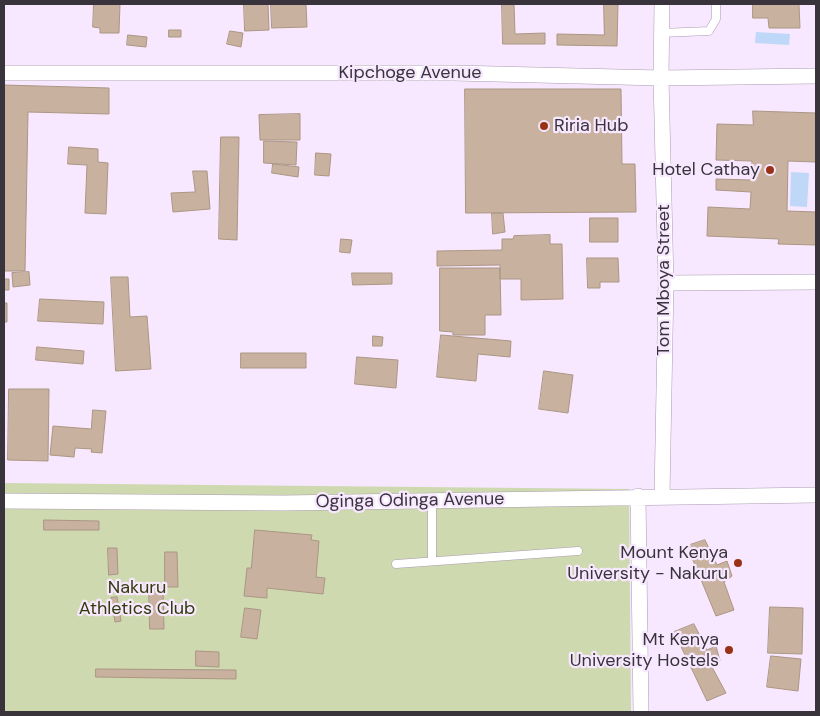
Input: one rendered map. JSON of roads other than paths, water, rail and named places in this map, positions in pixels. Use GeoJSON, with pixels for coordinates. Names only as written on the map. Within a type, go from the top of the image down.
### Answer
{"type":"FeatureCollection","features":[{"type":"Feature","properties":{"kind":"street","name":"Tom Mboya Street"},"geometry":{"type":"LineString","coordinates":[[662,4],[661,78],[666,283],[662,496]]}},
{"type":"Feature","properties":{"kind":"street","name":"Kipchoge Avenue"},"geometry":{"type":"LineString","coordinates":[[4,73],[454,73],[661,78],[816,76]]}},
{"type":"Feature","properties":{"kind":"street"},"geometry":{"type":"LineString","coordinates":[[666,283],[816,282]]}},
{"type":"Feature","properties":{"kind":"street","name":"Oginga Odinga Avenue"},"geometry":{"type":"LineString","coordinates":[[4,501],[432,501],[638,496],[816,495]]}},
{"type":"Feature","properties":{"kind":"street"},"geometry":{"type":"LineString","coordinates":[[638,496],[641,712]]}},
{"type":"Feature","properties":{"kind":"lane"},"geometry":{"type":"LineString","coordinates":[[661,33],[709,30],[716,19],[716,4]]}},
{"type":"Feature","properties":{"kind":"lane"},"geometry":{"type":"LineString","coordinates":[[432,501],[432,561]]}},
{"type":"Feature","properties":{"kind":"lane"},"geometry":{"type":"LineString","coordinates":[[396,564],[578,551]]}},
{"type":"Feature","properties":{"kind":"water"},"geometry":{"type":"Polygon","coordinates":[[[756,32],[790,34],[789,45],[755,43],[756,32]]]}},
{"type":"Feature","properties":{"kind":"water"},"geometry":{"type":"Polygon","coordinates":[[[791,172],[809,173],[807,207],[790,206],[791,172]]]}},
{"type":"Feature","properties":{"kind":"place","name":"Riria Hub"},"geometry":{"type":"Point","coordinates":[544,126]}},
{"type":"Feature","properties":{"kind":"place","name":"Hotel Cathay"},"geometry":{"type":"Point","coordinates":[770,170]}},
{"type":"Feature","properties":{"kind":"place","name":"Mount Kenya University - Nakuru"},"geometry":{"type":"Point","coordinates":[738,563]}},
{"type":"Feature","properties":{"kind":"place","name":"Mt Kenya University Hostels"},"geometry":{"type":"Point","coordinates":[729,650]}},
{"type":"Feature","properties":{"kind":"park label","name":"Nakuru Athletics Club"},"geometry":{"type":"Point","coordinates":[137,598]}}]}
